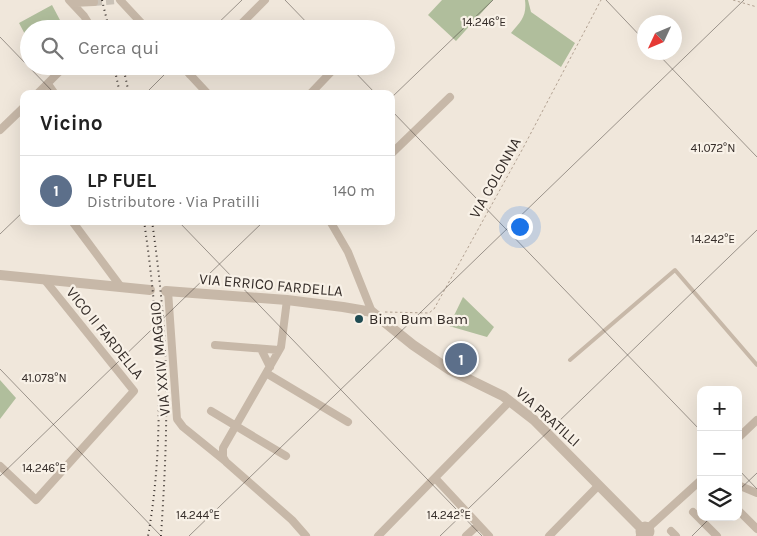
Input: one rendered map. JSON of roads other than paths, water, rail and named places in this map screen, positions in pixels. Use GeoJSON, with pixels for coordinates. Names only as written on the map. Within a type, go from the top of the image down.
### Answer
{"type":"FeatureCollection","features":[{"type":"Feature","properties":{"kind":"street"},"geometry":{"type":"LineString","coordinates":[[116,0],[120,0],[139,20]]}},
{"type":"Feature","properties":{"kind":"street"},"geometry":{"type":"LineString","coordinates":[[245,20],[265,0]]}},
{"type":"Feature","properties":{"kind":"street"},"geometry":{"type":"LineString","coordinates":[[71,1],[94,2]]}},
{"type":"Feature","properties":{"kind":"street"},"geometry":{"type":"LineString","coordinates":[[71,1],[86,20]]}},
{"type":"Feature","properties":{"kind":"street"},"geometry":{"type":"LineString","coordinates":[[41,90],[56,75]]}},
{"type":"Feature","properties":{"kind":"street"},"geometry":{"type":"LineString","coordinates":[[190,75],[204,90]]}},
{"type":"Feature","properties":{"kind":"street"},"geometry":{"type":"LineString","coordinates":[[314,90],[328,75]]}},
{"type":"Feature","properties":{"kind":"street"},"geometry":{"type":"LineString","coordinates":[[48,84],[52,90]]}},
{"type":"Feature","properties":{"kind":"street"},"geometry":{"type":"LineString","coordinates":[[395,150],[450,97]]}},
{"type":"Feature","properties":{"kind":"street"},"geometry":{"type":"LineString","coordinates":[[0,130],[20,111]]}},
{"type":"Feature","properties":{"kind":"street"},"geometry":{"type":"LineString","coordinates":[[75,225],[121,287]]}},
{"type":"Feature","properties":{"kind":"street"},"geometry":{"type":"LineString","coordinates":[[332,225],[348,252],[372,312]]}},
{"type":"Feature","properties":{"kind":"street"},"geometry":{"type":"LineString","coordinates":[[0,275],[150,290]]}},
{"type":"Feature","properties":{"kind":"street","name":"VICO II FARDELLA"},"geometry":{"type":"LineString","coordinates":[[0,466],[36,500],[134,391],[44,279]]}},
{"type":"Feature","properties":{"kind":"street","name":"VIA ERRICO FARDELLA"},"geometry":{"type":"LineString","coordinates":[[167,291],[288,300],[344,306],[372,312]]}},
{"type":"Feature","properties":{"kind":"street","name":"VIA XXIV MAGGIO"},"geometry":{"type":"LineString","coordinates":[[167,291],[177,419],[183,427],[292,520],[306,536]]}},
{"type":"Feature","properties":{"kind":"street"},"geometry":{"type":"LineString","coordinates":[[226,462],[223,457],[223,448],[281,346],[288,300]]}},
{"type":"Feature","properties":{"kind":"street","name":"VIA PRATILLI"},"geometry":{"type":"LineString","coordinates":[[372,312],[413,345],[444,366],[503,396],[534,420],[645,533]]}},
{"type":"Feature","properties":{"kind":"street"},"geometry":{"type":"LineString","coordinates":[[215,345],[279,350]]}},
{"type":"Feature","properties":{"kind":"street"},"geometry":{"type":"LineString","coordinates":[[261,349],[268,370],[348,422]]}},
{"type":"Feature","properties":{"kind":"street"},"geometry":{"type":"LineString","coordinates":[[378,536],[510,402]]}},
{"type":"Feature","properties":{"kind":"street"},"geometry":{"type":"LineString","coordinates":[[211,411],[286,456]]}},
{"type":"Feature","properties":{"kind":"street"},"geometry":{"type":"LineString","coordinates":[[742,434],[757,420]]}},
{"type":"Feature","properties":{"kind":"street"},"geometry":{"type":"LineString","coordinates":[[435,478],[489,536]]}},
{"type":"Feature","properties":{"kind":"street"},"geometry":{"type":"LineString","coordinates":[[645,533],[697,484]]}},
{"type":"Feature","properties":{"kind":"street"},"geometry":{"type":"LineString","coordinates":[[549,536],[600,486]]}},
{"type":"Feature","properties":{"kind":"street"},"geometry":{"type":"LineString","coordinates":[[742,489],[757,493]]}},
{"type":"Feature","properties":{"kind":"street"},"geometry":{"type":"LineString","coordinates":[[693,512],[717,536]]}},
{"type":"Feature","properties":{"kind":"street"},"geometry":{"type":"LineString","coordinates":[[742,514],[757,529]]}},
{"type":"Feature","properties":{"kind":"street"},"geometry":{"type":"LineString","coordinates":[[466,536],[478,525]]}},
{"type":"Feature","properties":{"kind":"lane"},"geometry":{"type":"LineString","coordinates":[[570,360],[675,270],[757,365]]}},
{"type":"Feature","properties":{"kind":"tunnel"},"geometry":{"type":"LineString","coordinates":[[94,2],[116,0]]}},
{"type":"Feature","properties":{"kind":"railway"},"geometry":{"type":"LineString","coordinates":[[102,0],[107,20]]}},
{"type":"Feature","properties":{"kind":"railway"},"geometry":{"type":"LineString","coordinates":[[116,75],[119,90]]}},
{"type":"Feature","properties":{"kind":"railway"},"geometry":{"type":"LineString","coordinates":[[125,75],[128,90]]}},
{"type":"Feature","properties":{"kind":"railway"},"geometry":{"type":"LineString","coordinates":[[145,225],[157,339],[159,419],[154,498],[148,536]]}},
{"type":"Feature","properties":{"kind":"railway"},"geometry":{"type":"LineString","coordinates":[[153,225],[162,306],[166,371],[166,446],[161,536]]}},
{"type":"Feature","properties":{"kind":"place","name":"Bim Bum Bam"},"geometry":{"type":"Point","coordinates":[359,319]}},
{"type":"Feature","properties":{"kind":"place","name":"LP FUEL"},"geometry":{"type":"Point","coordinates":[461,359]}}]}
